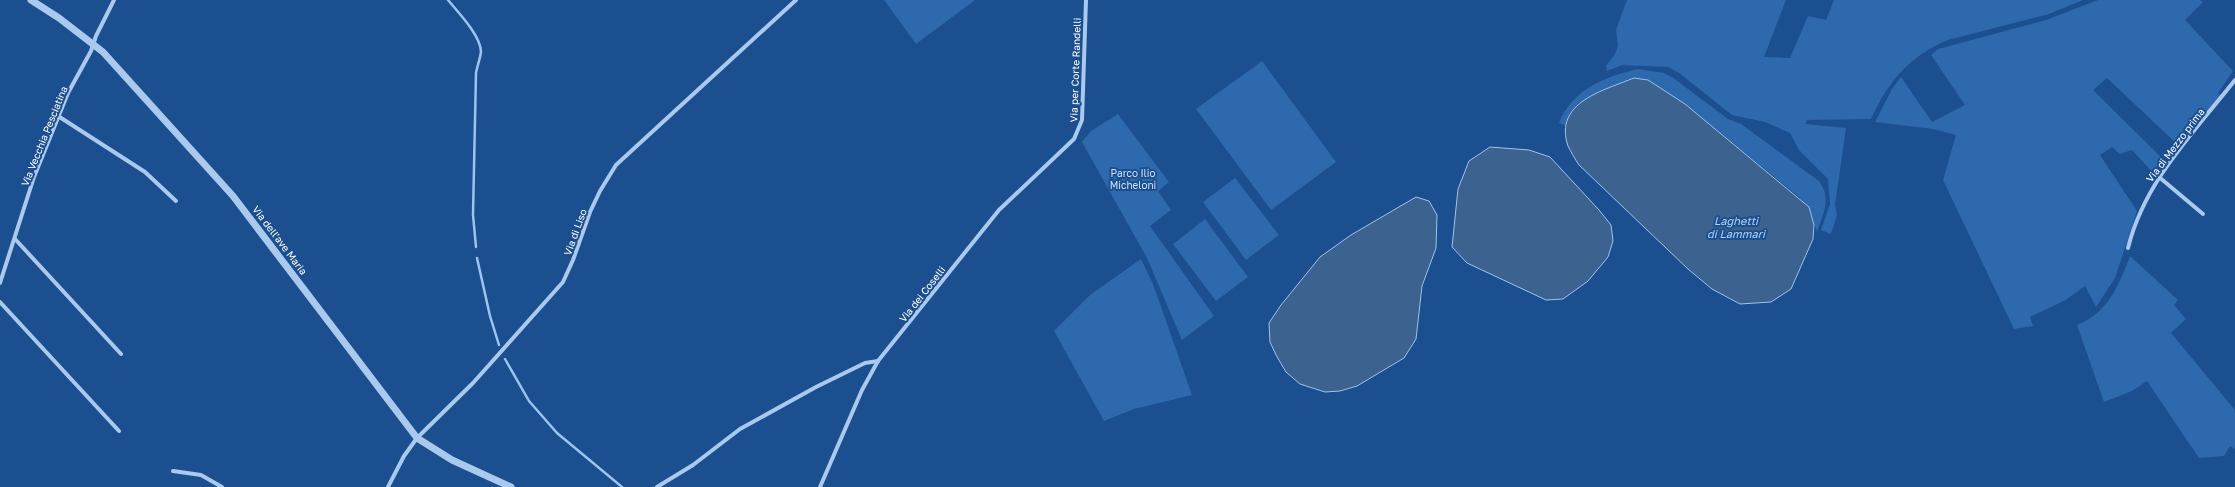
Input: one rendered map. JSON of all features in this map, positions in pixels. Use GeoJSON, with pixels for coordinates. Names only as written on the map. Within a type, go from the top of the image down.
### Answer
{"type":"FeatureCollection","features":[{"type":"Feature","properties":{"kind":"street","name":"Via dell'ave Maria"},"geometry":{"type":"LineString","coordinates":[[31,0],[94,43],[129,79],[234,196],[417,438],[452,460],[511,487]]}},
{"type":"Feature","properties":{"kind":"street","name":"Via Vecchia Pesciatina"},"geometry":{"type":"LineString","coordinates":[[0,283],[34,178],[58,116],[114,0]]}},
{"type":"Feature","properties":{"kind":"street","name":"Via di Liso"},"geometry":{"type":"LineString","coordinates":[[388,487],[404,456],[417,438],[473,383],[563,282],[573,260],[590,212],[600,191],[616,165],[796,0]]}},
{"type":"Feature","properties":{"kind":"street","name":"Via per Corte Randelli"},"geometry":{"type":"LineString","coordinates":[[1074,139],[1082,120],[1086,0]]}},
{"type":"Feature","properties":{"kind":"street","name":"Via di Mezzo prima"},"geometry":{"type":"LineString","coordinates":[[2128,248],[2132,231],[2154,183],[2235,80]]}},
{"type":"Feature","properties":{"kind":"street"},"geometry":{"type":"LineString","coordinates":[[58,116],[144,172],[176,201]]}},
{"type":"Feature","properties":{"kind":"street","name":"Via dei Coselli"},"geometry":{"type":"LineString","coordinates":[[820,487],[862,390],[878,361],[999,210],[1074,139]]}},
{"type":"Feature","properties":{"kind":"street"},"geometry":{"type":"LineString","coordinates":[[2160,177],[2203,214]]}},
{"type":"Feature","properties":{"kind":"street"},"geometry":{"type":"LineString","coordinates":[[15,239],[121,354]]}},
{"type":"Feature","properties":{"kind":"street"},"geometry":{"type":"LineString","coordinates":[[0,302],[119,431]]}},
{"type":"Feature","properties":{"kind":"street"},"geometry":{"type":"LineString","coordinates":[[656,487],[693,465],[740,429],[816,387],[865,363],[878,361]]}},
{"type":"Feature","properties":{"kind":"street"},"geometry":{"type":"LineString","coordinates":[[173,471],[201,475],[222,487]]}},
{"type":"Feature","properties":{"kind":"green space"},"geometry":{"type":"Polygon","coordinates":[[[884,0],[975,0],[916,44],[884,0]]]}},
{"type":"Feature","properties":{"kind":"green space"},"geometry":{"type":"Polygon","coordinates":[[[1627,0],[1786,0],[1764,57],[1790,58],[1808,16],[1826,20],[1834,0],[2083,0],[2049,14],[1948,40],[1934,46],[1911,62],[1901,72],[1885,93],[1871,119],[1807,120],[1805,124],[1846,128],[1835,205],[1837,215],[1831,234],[1821,230],[1830,204],[1828,179],[1799,150],[1790,133],[1765,122],[1732,115],[1679,73],[1668,67],[1622,65],[1607,71],[1606,66],[1615,54],[1618,46],[1616,30],[1627,0]]]}},
{"type":"Feature","properties":{"kind":"green space"},"geometry":{"type":"Polygon","coordinates":[[[2098,0],[2200,0],[2203,2],[2185,20],[2233,71],[2218,93],[2221,96],[2182,144],[2178,145],[2107,78],[2093,90],[2165,161],[2155,175],[2132,150],[2120,154],[2112,147],[2100,155],[2137,211],[2115,278],[2096,307],[2085,286],[2064,301],[2030,317],[2033,326],[2014,329],[1943,180],[1956,135],[1933,129],[1875,122],[1892,89],[1901,77],[1932,122],[1965,105],[1931,55],[1938,49],[2046,20],[2098,0]]]}},
{"type":"Feature","properties":{"kind":"green space"},"geometry":{"type":"Polygon","coordinates":[[[1262,61],[1336,162],[1271,210],[1196,109],[1262,61]]]}},
{"type":"Feature","properties":{"kind":"green space"},"geometry":{"type":"Polygon","coordinates":[[[1638,69],[1664,73],[1672,77],[1728,119],[1741,124],[1819,181],[1823,187],[1826,200],[1824,212],[1817,232],[1809,207],[1799,197],[1685,104],[1648,80],[1634,78],[1578,104],[1566,126],[1559,123],[1572,101],[1591,86],[1613,76],[1638,69]]]}},
{"type":"Feature","properties":{"kind":"green space","name":"Parco Ilio Micheloni"},"geometry":{"type":"Polygon","coordinates":[[[1118,114],[1169,182],[1158,191],[1171,210],[1150,226],[1214,316],[1182,340],[1147,258],[1082,142],[1091,131],[1118,114]]]}},
{"type":"Feature","properties":{"kind":"green space"},"geometry":{"type":"Polygon","coordinates":[[[1235,178],[1279,235],[1246,260],[1203,202],[1235,178]]]}},
{"type":"Feature","properties":{"kind":"green space"},"geometry":{"type":"Polygon","coordinates":[[[1205,219],[1248,277],[1216,301],[1173,244],[1205,219]]]}},
{"type":"Feature","properties":{"kind":"green space"},"geometry":{"type":"Polygon","coordinates":[[[2130,256],[2178,300],[2174,305],[2186,319],[2171,333],[2235,410],[2235,449],[2230,446],[2224,456],[2199,458],[2147,381],[2132,391],[2104,402],[2077,325],[2088,320],[2097,313],[2111,297],[2117,287],[2130,256]]]}},
{"type":"Feature","properties":{"kind":"green space"},"geometry":{"type":"Polygon","coordinates":[[[1141,259],[1153,284],[1192,395],[1134,409],[1104,421],[1054,331],[1090,295],[1141,259]]]}},
{"type":"Feature","properties":{"kind":"water","name":"Laghetti di Lammari"},"geometry":{"type":"Polygon","coordinates":[[[1634,78],[1648,80],[1685,104],[1809,207],[1814,225],[1813,239],[1791,289],[1771,302],[1740,304],[1712,289],[1688,269],[1579,165],[1568,146],[1565,131],[1568,118],[1575,108],[1584,100],[1596,93],[1634,78]]]}},
{"type":"Feature","properties":{"kind":"water"},"geometry":{"type":"Polygon","coordinates":[[[1490,147],[1529,150],[1550,157],[1611,225],[1613,241],[1608,257],[1588,281],[1563,299],[1546,300],[1467,263],[1452,247],[1458,189],[1469,161],[1490,147]]]}},
{"type":"Feature","properties":{"kind":"water"},"geometry":{"type":"Polygon","coordinates":[[[1416,197],[1429,201],[1437,215],[1436,248],[1422,286],[1416,339],[1404,358],[1357,386],[1340,391],[1325,392],[1300,384],[1286,372],[1276,355],[1270,342],[1269,323],[1281,305],[1320,257],[1351,235],[1416,197]]]}},
{"type":"Feature","properties":{"kind":"waterway"},"geometry":{"type":"LineString","coordinates":[[448,0],[473,32],[480,46],[481,52],[476,73],[473,215],[476,247]]}},
{"type":"Feature","properties":{"kind":"waterway"},"geometry":{"type":"LineString","coordinates":[[477,258],[490,316],[499,345]]}},
{"type":"Feature","properties":{"kind":"waterway"},"geometry":{"type":"LineString","coordinates":[[505,359],[529,401],[557,433],[622,487]]}}]}
